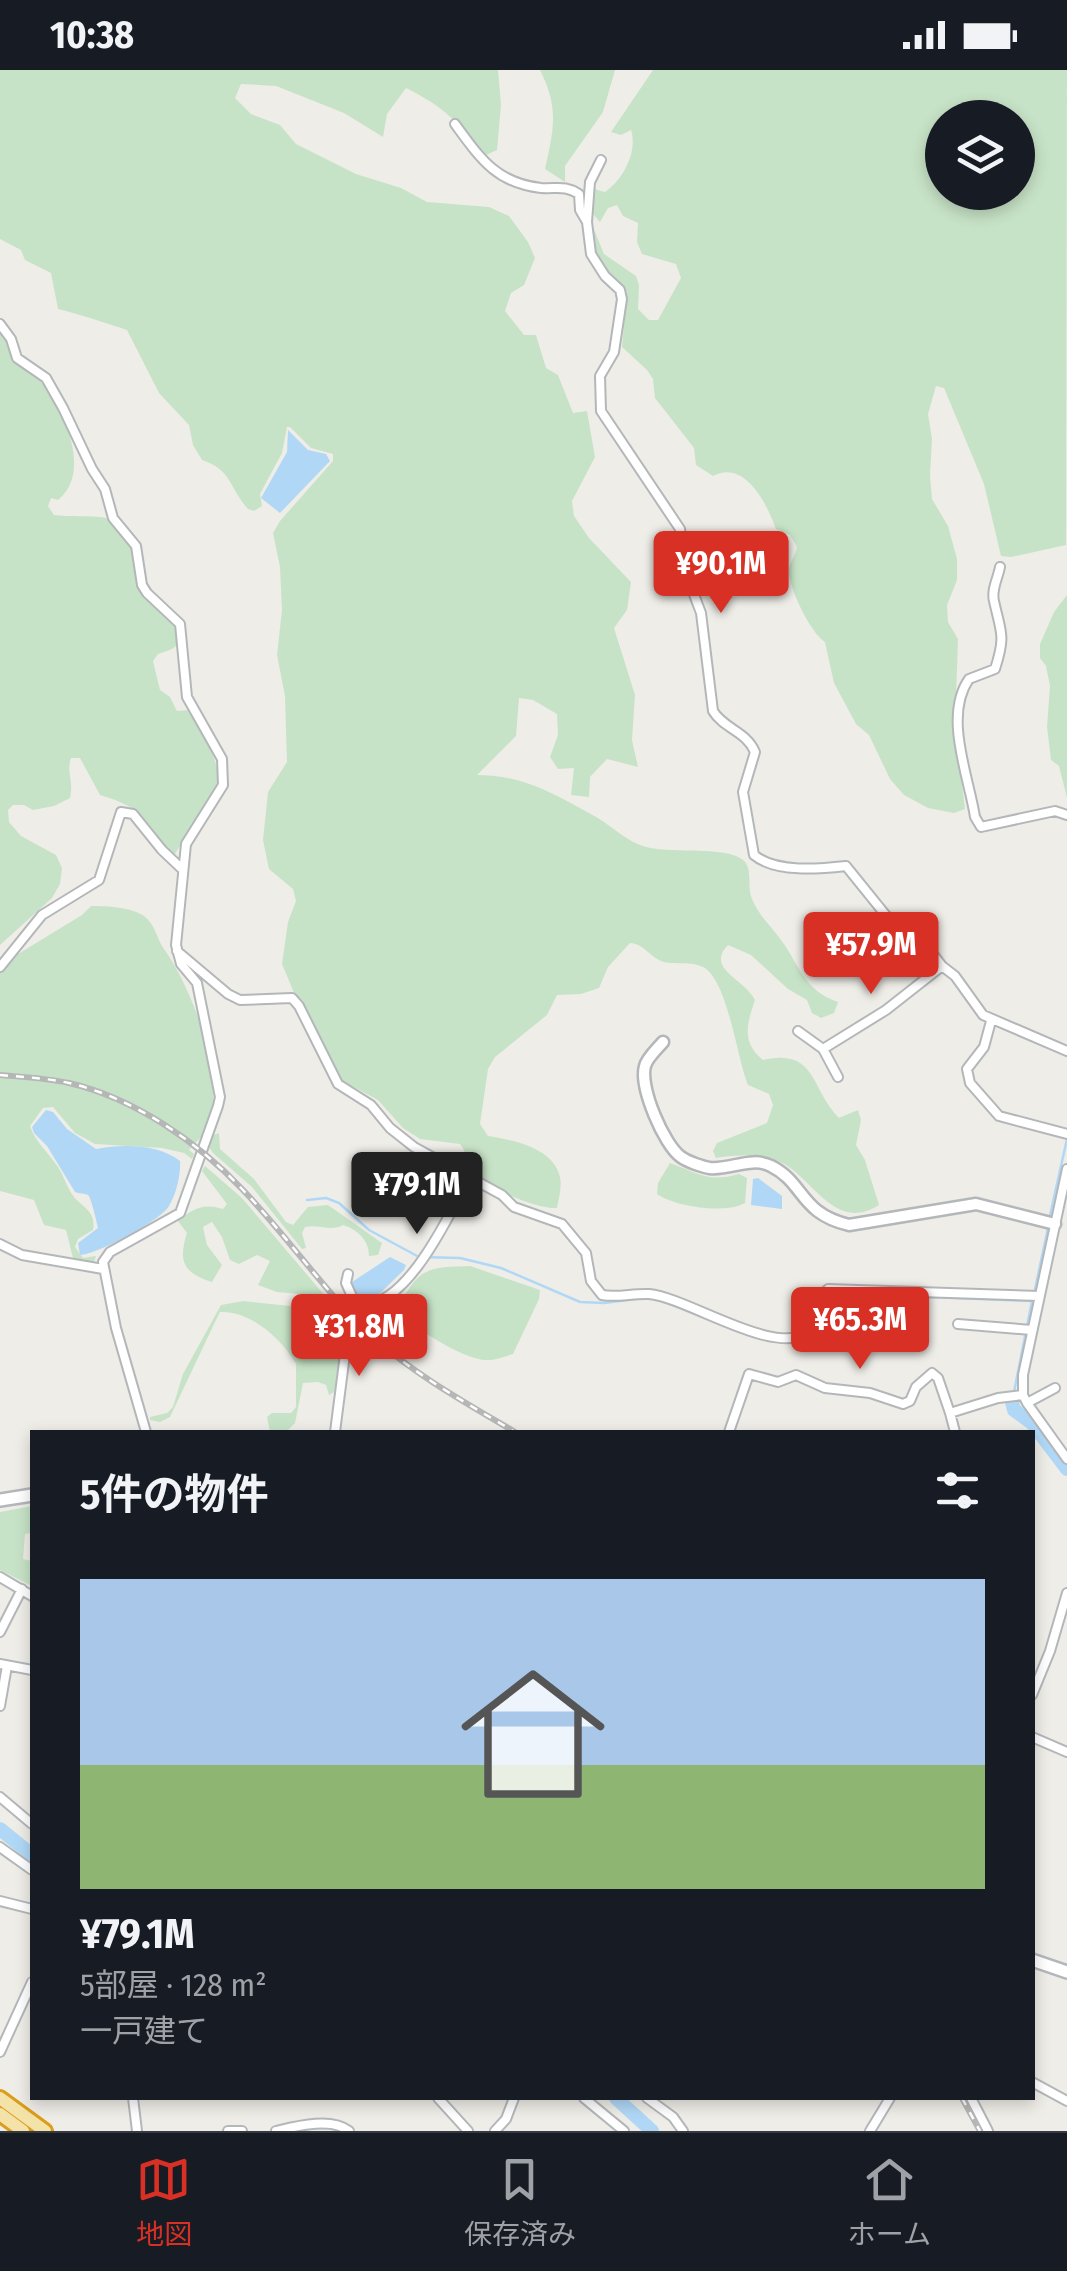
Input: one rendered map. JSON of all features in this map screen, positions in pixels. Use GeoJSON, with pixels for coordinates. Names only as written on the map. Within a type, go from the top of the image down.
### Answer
{"type":"FeatureCollection","features":[{"type":"Feature","properties":{"kind":"highway"},"geometry":{"type":"LineString","coordinates":[[0,2098],[45,2131]]}},
{"type":"Feature","properties":{"kind":"highway"},"geometry":{"type":"LineString","coordinates":[[0,2114],[22,2131]]}},
{"type":"Feature","properties":{"kind":"main road"},"geometry":{"type":"LineString","coordinates":[[0,1500],[30,1495]]}},
{"type":"Feature","properties":{"kind":"main road"},"geometry":{"type":"LineString","coordinates":[[1035,1961],[1067,1972]]}},
{"type":"Feature","properties":{"kind":"street"},"geometry":{"type":"LineString","coordinates":[[455,124],[496,175],[539,187],[564,186],[576,191],[587,222]]}},
{"type":"Feature","properties":{"kind":"street"},"geometry":{"type":"LineString","coordinates":[[602,160],[590,182],[587,222],[591,254],[620,290],[622,299],[614,352],[600,376],[600,411],[680,530],[687,576],[701,613],[713,712],[721,722],[746,737],[755,752],[743,792],[754,854],[769,863],[814,868],[846,866],[888,918],[920,936],[983,1015],[1067,1050]]}},
{"type":"Feature","properties":{"kind":"street"},"geometry":{"type":"LineString","coordinates":[[0,324],[11,339],[17,358],[46,378],[63,408],[105,489],[113,518],[136,546],[142,585],[180,624],[180,656],[187,696],[222,759],[225,778],[186,844],[177,951],[181,964],[197,983],[220,1097],[218,1106],[180,1212],[104,1257],[116,1328],[145,1430]]}},
{"type":"Feature","properties":{"kind":"street"},"geometry":{"type":"LineString","coordinates":[[1000,567],[993,600],[1003,634],[997,662],[995,668],[969,680],[960,700],[960,736],[975,817],[981,826],[1055,811],[1067,815]]}},
{"type":"Feature","properties":{"kind":"street"},"geometry":{"type":"LineString","coordinates":[[0,967],[42,916],[99,880],[121,812],[133,814],[182,868]]}},
{"type":"Feature","properties":{"kind":"street"},"geometry":{"type":"LineString","coordinates":[[177,951],[240,1000],[292,998],[338,1084],[371,1105],[390,1128],[414,1147],[502,1194],[514,1207],[562,1224],[586,1253],[591,1281],[602,1295],[650,1294],[764,1334],[803,1338],[812,1331],[819,1298],[828,1288],[1038,1296]]}},
{"type":"Feature","properties":{"kind":"street"},"geometry":{"type":"LineString","coordinates":[[823,1048],[886,1010],[942,966]]}},
{"type":"Feature","properties":{"kind":"street"},"geometry":{"type":"LineString","coordinates":[[991,1021],[984,1047],[968,1069],[970,1083],[1002,1118],[1067,1134]]}},
{"type":"Feature","properties":{"kind":"street"},"geometry":{"type":"LineString","coordinates":[[798,1031],[823,1048],[838,1077]]}},
{"type":"Feature","properties":{"kind":"street"},"geometry":{"type":"LineString","coordinates":[[663,1042],[645,1064],[644,1082],[661,1130],[682,1158],[708,1168],[748,1162],[772,1166],[810,1207],[829,1220],[849,1226],[976,1204],[1054,1224]]}},
{"type":"Feature","properties":{"kind":"street"},"geometry":{"type":"LineString","coordinates":[[1067,1170],[1023,1375],[1025,1399],[1067,1459]]}},
{"type":"Feature","properties":{"kind":"street"},"geometry":{"type":"LineString","coordinates":[[354,1302],[366,1305],[380,1301],[418,1268],[469,1178]]}},
{"type":"Feature","properties":{"kind":"street"},"geometry":{"type":"LineString","coordinates":[[0,1244],[22,1255],[103,1269]]}},
{"type":"Feature","properties":{"kind":"street"},"geometry":{"type":"LineString","coordinates":[[348,1274],[346,1283],[357,1315]]}},
{"type":"Feature","properties":{"kind":"street"},"geometry":{"type":"LineString","coordinates":[[335,1430],[348,1331],[366,1305]]}},
{"type":"Feature","properties":{"kind":"street"},"geometry":{"type":"LineString","coordinates":[[958,1324],[1032,1330]]}},
{"type":"Feature","properties":{"kind":"street"},"geometry":{"type":"LineString","coordinates":[[730,1430],[749,1374],[778,1382],[796,1375],[825,1388],[870,1392],[907,1404],[916,1387],[932,1372],[938,1378],[954,1430]]}},
{"type":"Feature","properties":{"kind":"street"},"geometry":{"type":"LineString","coordinates":[[950,1412],[998,1398],[1025,1399],[1055,1388]]}},
{"type":"Feature","properties":{"kind":"street"},"geometry":{"type":"LineString","coordinates":[[0,1576],[30,1595]]}},
{"type":"Feature","properties":{"kind":"street"},"geometry":{"type":"LineString","coordinates":[[0,1632],[22,1590]]}},
{"type":"Feature","properties":{"kind":"street"},"geometry":{"type":"LineString","coordinates":[[1035,1688],[1067,1594]]}},
{"type":"Feature","properties":{"kind":"street"},"geometry":{"type":"LineString","coordinates":[[0,1706],[4,1665],[30,1670]]}},
{"type":"Feature","properties":{"kind":"street"},"geometry":{"type":"LineString","coordinates":[[1035,1738],[1067,1752]]}},
{"type":"Feature","properties":{"kind":"street"},"geometry":{"type":"LineString","coordinates":[[0,1797],[30,1822]]}},
{"type":"Feature","properties":{"kind":"street"},"geometry":{"type":"LineString","coordinates":[[0,1847],[30,1869]]}},
{"type":"Feature","properties":{"kind":"street"},"geometry":{"type":"LineString","coordinates":[[0,1901],[30,1908]]}},
{"type":"Feature","properties":{"kind":"street"},"geometry":{"type":"LineString","coordinates":[[0,2052],[30,1986]]}},
{"type":"Feature","properties":{"kind":"street"},"geometry":{"type":"LineString","coordinates":[[1035,2084],[1067,2101]]}},
{"type":"Feature","properties":{"kind":"street"},"geometry":{"type":"LineString","coordinates":[[133,2100],[136,2131]]}},
{"type":"Feature","properties":{"kind":"street"},"geometry":{"type":"LineString","coordinates":[[440,2100],[468,2131]]}},
{"type":"Feature","properties":{"kind":"street"},"geometry":{"type":"LineString","coordinates":[[499,2130],[513,2100]]}},
{"type":"Feature","properties":{"kind":"street"},"geometry":{"type":"LineString","coordinates":[[586,2100],[624,2131]]}},
{"type":"Feature","properties":{"kind":"street"},"geometry":{"type":"LineString","coordinates":[[650,2100],[683,2131]]}},
{"type":"Feature","properties":{"kind":"street"},"geometry":{"type":"LineString","coordinates":[[870,2131],[889,2100]]}},
{"type":"Feature","properties":{"kind":"street"},"geometry":{"type":"LineString","coordinates":[[972,2100],[988,2131]]}},
{"type":"Feature","properties":{"kind":"street"},"geometry":{"type":"LineString","coordinates":[[276,2131],[341,2125],[349,2131]]}},
{"type":"Feature","properties":{"kind":"street"},"geometry":{"type":"LineString","coordinates":[[228,2131],[242,2131]]}},
{"type":"Feature","properties":{"kind":"green space"},"geometry":{"type":"Polygon","coordinates":[[[0,70],[498,70],[501,105],[497,150],[484,156],[450,116],[406,88],[387,114],[383,137],[344,113],[276,86],[241,84],[235,98],[251,114],[280,125],[296,144],[356,174],[401,188],[427,202],[489,207],[509,216],[528,242],[535,258],[524,285],[511,293],[505,311],[524,335],[536,335],[546,368],[558,375],[573,413],[587,411],[595,457],[572,501],[574,516],[589,538],[631,582],[627,610],[614,628],[635,695],[632,740],[638,767],[607,759],[590,777],[589,797],[571,795],[574,768],[558,769],[550,757],[558,735],[557,714],[533,700],[519,698],[516,736],[477,775],[504,777],[541,789],[643,846],[728,854],[746,863],[758,910],[809,983],[838,1002],[834,1013],[821,1018],[812,1013],[807,1000],[788,989],[751,955],[728,945],[721,961],[755,1000],[748,1025],[751,1046],[763,1060],[781,1058],[803,1065],[839,1118],[858,1110],[861,1120],[856,1145],[865,1160],[879,1205],[851,1213],[828,1202],[778,1161],[751,1156],[716,1158],[713,1151],[717,1143],[767,1123],[773,1105],[769,1094],[748,1085],[725,1003],[712,975],[698,965],[659,960],[635,944],[630,943],[608,967],[599,988],[557,995],[547,1015],[495,1057],[488,1069],[480,1124],[488,1136],[530,1147],[549,1158],[560,1177],[557,1208],[525,1201],[490,1185],[471,1170],[460,1144],[420,1139],[403,1128],[378,1100],[343,1081],[282,964],[288,922],[296,901],[293,889],[269,869],[263,840],[268,792],[287,762],[285,696],[277,655],[282,610],[280,567],[273,533],[333,461],[333,454],[311,448],[287,427],[282,453],[260,494],[262,506],[254,511],[248,509],[224,474],[202,460],[193,445],[189,425],[159,393],[127,330],[58,309],[51,273],[25,260],[21,250],[0,239],[0,70]]]}},
{"type":"Feature","properties":{"kind":"green space"},"geometry":{"type":"Polygon","coordinates":[[[540,70],[615,70],[603,112],[565,166],[565,182],[545,169],[553,118],[540,70]]]}},
{"type":"Feature","properties":{"kind":"green space"},"geometry":{"type":"Polygon","coordinates":[[[653,70],[1067,70],[1066,545],[1001,556],[984,484],[944,388],[936,386],[928,414],[932,499],[948,526],[957,559],[957,580],[947,605],[948,622],[958,639],[955,725],[965,809],[954,813],[928,808],[904,795],[890,779],[869,735],[856,724],[834,683],[825,642],[813,630],[796,598],[789,570],[797,547],[790,535],[776,529],[761,497],[745,479],[725,472],[713,476],[696,465],[694,448],[655,398],[653,379],[622,347],[627,292],[597,260],[593,227],[604,254],[636,276],[638,309],[649,320],[658,320],[681,278],[676,264],[642,254],[637,242],[638,223],[623,216],[617,205],[608,208],[600,222],[593,214],[594,189],[605,192],[612,187],[631,156],[631,130],[621,135],[611,132],[653,70]]]}},
{"type":"Feature","properties":{"kind":"green space"},"geometry":{"type":"Polygon","coordinates":[[[0,329],[14,357],[40,380],[51,396],[72,442],[73,474],[68,488],[58,500],[51,498],[48,506],[54,515],[108,519],[127,539],[136,558],[139,588],[179,633],[180,641],[174,648],[158,654],[153,661],[160,690],[170,697],[177,711],[187,710],[198,726],[212,752],[219,781],[175,854],[169,852],[135,810],[100,795],[80,758],[71,758],[70,798],[54,806],[33,810],[13,805],[8,810],[9,822],[21,836],[56,855],[62,868],[60,884],[52,898],[0,945],[0,329]]]}},
{"type":"Feature","properties":{"kind":"green space"},"geometry":{"type":"Polygon","coordinates":[[[1067,595],[1067,798],[1059,766],[1051,760],[1047,727],[1050,686],[1040,658],[1040,644],[1054,612],[1067,595]]]}},
{"type":"Feature","properties":{"kind":"green space"},"geometry":{"type":"Polygon","coordinates":[[[91,906],[132,911],[151,923],[196,1012],[214,1089],[205,1132],[189,1150],[194,1154],[192,1159],[162,1148],[95,1144],[75,1133],[53,1107],[43,1108],[30,1126],[72,1193],[91,1215],[93,1230],[78,1239],[75,1247],[83,1258],[96,1256],[94,1262],[73,1258],[66,1230],[44,1225],[34,1200],[0,1191],[0,965],[91,906]]]}},
{"type":"Feature","properties":{"kind":"green space"},"geometry":{"type":"Polygon","coordinates":[[[219,1133],[220,1149],[254,1179],[286,1222],[293,1225],[308,1207],[328,1205],[382,1243],[378,1255],[369,1256],[362,1236],[343,1225],[305,1227],[302,1233],[306,1248],[302,1249],[252,1187],[213,1153],[209,1147],[213,1135],[219,1133]]]}},
{"type":"Feature","properties":{"kind":"green space"},"geometry":{"type":"Polygon","coordinates":[[[670,1163],[711,1177],[739,1174],[747,1178],[745,1203],[714,1208],[665,1199],[657,1194],[658,1183],[670,1163]]]}},
{"type":"Feature","properties":{"kind":"green space"},"geometry":{"type":"Polygon","coordinates":[[[205,1166],[242,1198],[348,1323],[334,1392],[329,1395],[326,1385],[318,1382],[303,1383],[295,1423],[288,1430],[270,1430],[267,1417],[272,1413],[291,1413],[296,1407],[296,1364],[282,1345],[254,1321],[220,1312],[170,1417],[160,1422],[150,1420],[173,1407],[183,1374],[221,1305],[243,1301],[309,1308],[311,1295],[277,1292],[258,1285],[270,1261],[257,1255],[239,1264],[230,1260],[212,1222],[203,1227],[207,1245],[222,1265],[212,1282],[185,1265],[187,1233],[178,1221],[199,1208],[223,1209],[227,1204],[202,1171],[205,1166]]]}},
{"type":"Feature","properties":{"kind":"green space"},"geometry":{"type":"Polygon","coordinates":[[[470,1266],[540,1290],[513,1354],[489,1360],[466,1355],[424,1332],[399,1306],[419,1276],[444,1267],[470,1266]]]}},
{"type":"Feature","properties":{"kind":"green space"},"geometry":{"type":"Polygon","coordinates":[[[30,1506],[30,1533],[25,1534],[23,1559],[30,1561],[30,1585],[0,1570],[0,1512],[30,1506]]]}},
{"type":"Feature","properties":{"kind":"water"},"geometry":{"type":"Polygon","coordinates":[[[288,430],[308,450],[326,454],[330,461],[280,513],[261,498],[287,452],[288,430]]]}},
{"type":"Feature","properties":{"kind":"water"},"geometry":{"type":"Polygon","coordinates":[[[46,1110],[96,1149],[140,1147],[161,1151],[180,1161],[178,1184],[169,1206],[128,1236],[80,1255],[78,1243],[98,1228],[88,1195],[75,1192],[47,1146],[34,1133],[32,1127],[46,1110]]]}},
{"type":"Feature","properties":{"kind":"water"},"geometry":{"type":"Polygon","coordinates":[[[758,1178],[782,1196],[782,1209],[751,1205],[753,1179],[758,1178]]]}},
{"type":"Feature","properties":{"kind":"water"},"geometry":{"type":"Polygon","coordinates":[[[390,1257],[406,1265],[404,1270],[374,1299],[356,1297],[352,1282],[390,1257]]]}},
{"type":"Feature","properties":{"kind":"waterway"},"geometry":{"type":"LineString","coordinates":[[1049,1220],[1067,1139]]}},
{"type":"Feature","properties":{"kind":"waterway"},"geometry":{"type":"LineString","coordinates":[[307,1200],[326,1198],[339,1203],[369,1230],[419,1257],[460,1258],[501,1268],[580,1302],[643,1298]]}},
{"type":"Feature","properties":{"kind":"waterway"},"geometry":{"type":"LineString","coordinates":[[1034,1294],[1048,1228]]}},
{"type":"Feature","properties":{"kind":"waterway"},"geometry":{"type":"LineString","coordinates":[[788,1341],[797,1343],[817,1336],[823,1300],[830,1293],[1032,1301]]}},
{"type":"Feature","properties":{"kind":"waterway"},"geometry":{"type":"LineString","coordinates":[[660,1300],[727,1326]]}},
{"type":"Feature","properties":{"kind":"waterway"},"geometry":{"type":"LineString","coordinates":[[1014,1392],[1032,1301]]}},
{"type":"Feature","properties":{"kind":"waterway"},"geometry":{"type":"LineString","coordinates":[[1012,1402],[1014,1410],[1032,1423],[1067,1469]]}},
{"type":"Feature","properties":{"kind":"waterway"},"geometry":{"type":"LineString","coordinates":[[0,1829],[30,1853]]}},
{"type":"Feature","properties":{"kind":"waterway"},"geometry":{"type":"LineString","coordinates":[[618,2100],[652,2131]]}},
{"type":"Feature","properties":{"kind":"railway"},"geometry":{"type":"LineString","coordinates":[[0,1075],[52,1080],[93,1090],[164,1124],[206,1155],[243,1190],[375,1339],[425,1377],[512,1430]]}},
{"type":"Feature","properties":{"kind":"railway"},"geometry":{"type":"LineString","coordinates":[[963,2100],[980,2131]]}}]}
